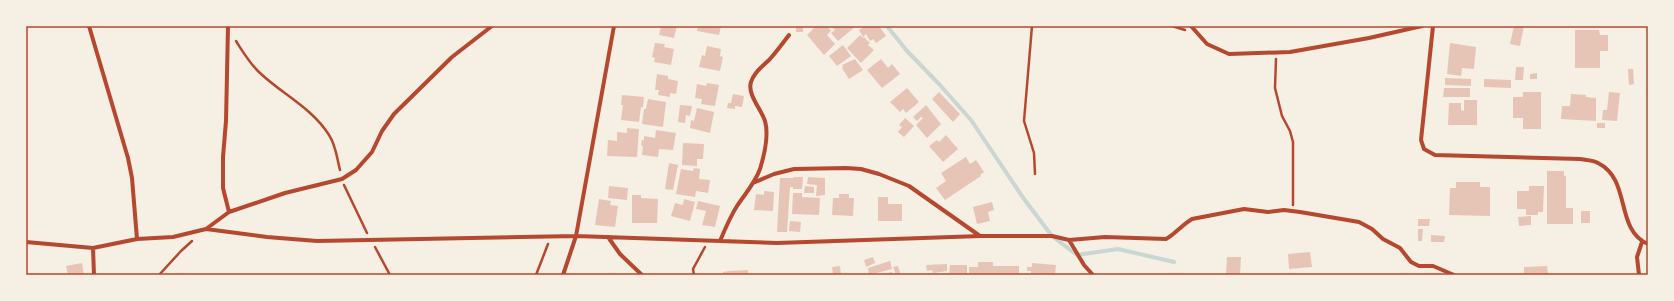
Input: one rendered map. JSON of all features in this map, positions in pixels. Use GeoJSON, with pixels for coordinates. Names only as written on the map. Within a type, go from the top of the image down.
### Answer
{"type":"FeatureCollection","features":[{"type":"Feature","properties":{"kind":"street"},"geometry":{"type":"LineString","coordinates":[[90,26],[128,158],[132,178],[137,239]]}},
{"type":"Feature","properties":{"kind":"street"},"geometry":{"type":"LineString","coordinates":[[206,230],[229,212],[284,193],[342,178],[363,164],[372,152],[382,131],[394,114],[452,57],[492,26]]}},
{"type":"Feature","properties":{"kind":"street"},"geometry":{"type":"LineString","coordinates":[[563,275],[576,236],[614,26]]}},
{"type":"Feature","properties":{"kind":"street"},"geometry":{"type":"LineString","coordinates":[[1191,26],[1207,44],[1229,54],[1290,52],[1353,41],[1422,26]]}},
{"type":"Feature","properties":{"kind":"street"},"geometry":{"type":"LineString","coordinates":[[1433,26],[1422,140],[1424,149],[1435,155],[1580,159],[1596,162],[1607,168],[1614,178],[1631,231],[1642,242],[1648,244]]}},
{"type":"Feature","properties":{"kind":"street"},"geometry":{"type":"LineString","coordinates":[[228,28],[223,188],[229,212]]}},
{"type":"Feature","properties":{"kind":"street"},"geometry":{"type":"LineString","coordinates":[[720,241],[728,222],[760,170],[766,130],[762,112],[749,88],[751,82],[756,72],[789,35]]}},
{"type":"Feature","properties":{"kind":"street"},"geometry":{"type":"LineString","coordinates":[[753,183],[774,174],[794,170],[846,168],[861,169],[879,174],[909,186],[981,236]]}},
{"type":"Feature","properties":{"kind":"street"},"geometry":{"type":"LineString","coordinates":[[26,242],[93,248],[137,239],[173,237],[206,230],[267,238],[317,241],[550,236],[777,243],[981,236],[1052,236],[1068,240],[1105,237],[1166,239],[1192,219],[1244,209],[1268,212],[1293,211],[1319,214],[1359,222],[1372,229],[1383,239],[1400,248],[1411,262],[1419,266],[1432,266],[1454,275]]}},
{"type":"Feature","properties":{"kind":"street"},"geometry":{"type":"LineString","coordinates":[[608,237],[620,254],[642,275]]}},
{"type":"Feature","properties":{"kind":"street"},"geometry":{"type":"LineString","coordinates":[[1068,240],[1084,265],[1093,275]]}},
{"type":"Feature","properties":{"kind":"street"},"geometry":{"type":"LineString","coordinates":[[1639,275],[1637,257],[1642,242]]}},
{"type":"Feature","properties":{"kind":"street"},"geometry":{"type":"LineString","coordinates":[[93,248],[94,275]]}},
{"type":"Feature","properties":{"kind":"path"},"geometry":{"type":"LineString","coordinates":[[1032,26],[1024,121],[1034,153],[1035,174]]}},
{"type":"Feature","properties":{"kind":"path"},"geometry":{"type":"LineString","coordinates":[[228,28],[250,63],[260,73],[300,104],[329,135],[334,146],[342,178],[370,239],[385,262],[390,275]]}},
{"type":"Feature","properties":{"kind":"path"},"geometry":{"type":"LineString","coordinates":[[1277,53],[1275,88],[1282,116],[1290,131],[1293,142],[1293,211]]}},
{"type":"Feature","properties":{"kind":"path"},"geometry":{"type":"LineString","coordinates":[[159,275],[181,251],[206,230]]}},
{"type":"Feature","properties":{"kind":"path"},"geometry":{"type":"LineString","coordinates":[[536,275],[550,236]]}},
{"type":"Feature","properties":{"kind":"path"},"geometry":{"type":"LineString","coordinates":[[694,275],[693,269],[703,251],[706,241]]}},
{"type":"Feature","properties":{"kind":"building"},"geometry":{"type":"Polygon","coordinates":[[[658,26],[677,26],[674,38],[659,35],[661,27],[658,26]]]}},
{"type":"Feature","properties":{"kind":"building"},"geometry":{"type":"Polygon","coordinates":[[[698,26],[721,26],[719,35],[697,31],[698,26]]]}},
{"type":"Feature","properties":{"kind":"building"},"geometry":{"type":"Polygon","coordinates":[[[796,26],[803,26],[803,32],[796,32],[796,26]]]}},
{"type":"Feature","properties":{"kind":"building"},"geometry":{"type":"Polygon","coordinates":[[[816,26],[827,26],[831,31],[827,35],[835,44],[824,55],[807,35],[816,26]]]}},
{"type":"Feature","properties":{"kind":"building"},"geometry":{"type":"Polygon","coordinates":[[[831,26],[856,26],[838,41],[831,33],[835,30],[831,26]]]}},
{"type":"Feature","properties":{"kind":"building"},"geometry":{"type":"Polygon","coordinates":[[[865,26],[879,26],[886,36],[876,43],[873,39],[870,41],[866,34],[863,37],[859,30],[865,26]]]}},
{"type":"Feature","properties":{"kind":"building"},"geometry":{"type":"Polygon","coordinates":[[[1514,26],[1524,26],[1520,46],[1510,44],[1514,26]]]}},
{"type":"Feature","properties":{"kind":"building"},"geometry":{"type":"Polygon","coordinates":[[[1575,30],[1599,30],[1600,35],[1608,35],[1608,51],[1600,51],[1600,68],[1575,68],[1575,30]]]}},
{"type":"Feature","properties":{"kind":"building"},"geometry":{"type":"Polygon","coordinates":[[[860,35],[870,43],[868,45],[874,50],[861,63],[847,48],[860,35]]]}},
{"type":"Feature","properties":{"kind":"building"},"geometry":{"type":"Polygon","coordinates":[[[655,43],[665,44],[664,47],[674,49],[671,65],[654,62],[655,58],[652,57],[655,43]]]}},
{"type":"Feature","properties":{"kind":"building"},"geometry":{"type":"Polygon","coordinates":[[[1450,43],[1476,47],[1474,69],[1462,68],[1461,76],[1447,74],[1450,43]]]}},
{"type":"Feature","properties":{"kind":"building"},"geometry":{"type":"Polygon","coordinates":[[[843,45],[851,56],[837,66],[829,56],[843,45]]]}},
{"type":"Feature","properties":{"kind":"building"},"geometry":{"type":"Polygon","coordinates":[[[707,46],[721,49],[720,56],[723,57],[720,71],[699,67],[702,55],[705,56],[707,46]]]}},
{"type":"Feature","properties":{"kind":"building"},"geometry":{"type":"Polygon","coordinates":[[[855,59],[863,70],[849,79],[842,68],[842,65],[855,59]]]}},
{"type":"Feature","properties":{"kind":"building"},"geometry":{"type":"Polygon","coordinates":[[[881,59],[888,68],[892,64],[900,74],[882,88],[867,70],[881,59]]]}},
{"type":"Feature","properties":{"kind":"building"},"geometry":{"type":"Polygon","coordinates":[[[1516,67],[1524,67],[1523,80],[1515,80],[1516,67]]]}},
{"type":"Feature","properties":{"kind":"building"},"geometry":{"type":"Polygon","coordinates":[[[1628,69],[1633,69],[1634,84],[1629,85],[1628,69]]]}},
{"type":"Feature","properties":{"kind":"building"},"geometry":{"type":"Polygon","coordinates":[[[1537,73],[1537,79],[1530,79],[1530,74],[1537,73]]]}},
{"type":"Feature","properties":{"kind":"building"},"geometry":{"type":"Polygon","coordinates":[[[657,74],[668,76],[668,79],[678,81],[676,94],[670,93],[670,97],[658,95],[659,90],[655,90],[657,74]]]}},
{"type":"Feature","properties":{"kind":"building"},"geometry":{"type":"Polygon","coordinates":[[[1445,78],[1471,79],[1471,86],[1445,85],[1445,78]]]}},
{"type":"Feature","properties":{"kind":"building"},"geometry":{"type":"Polygon","coordinates":[[[1484,79],[1511,80],[1511,88],[1484,87],[1484,79]]]}},
{"type":"Feature","properties":{"kind":"building"},"geometry":{"type":"Polygon","coordinates":[[[707,83],[719,85],[715,106],[701,104],[702,99],[695,98],[697,84],[706,86],[707,83]]]}},
{"type":"Feature","properties":{"kind":"building"},"geometry":{"type":"Polygon","coordinates":[[[907,88],[919,102],[906,113],[903,109],[900,112],[890,102],[907,88]]]}},
{"type":"Feature","properties":{"kind":"building"},"geometry":{"type":"Polygon","coordinates":[[[1444,88],[1470,88],[1470,97],[1443,97],[1444,88]]]}},
{"type":"Feature","properties":{"kind":"building"},"geometry":{"type":"Polygon","coordinates":[[[939,92],[960,114],[953,122],[932,99],[939,92]]]}},
{"type":"Feature","properties":{"kind":"building"},"geometry":{"type":"Polygon","coordinates":[[[1523,92],[1541,92],[1541,129],[1523,129],[1523,118],[1513,118],[1513,97],[1523,97],[1523,92]]]}},
{"type":"Feature","properties":{"kind":"building"},"geometry":{"type":"Polygon","coordinates":[[[1609,92],[1620,93],[1617,121],[1602,120],[1603,110],[1607,110],[1609,92]]]}},
{"type":"Feature","properties":{"kind":"building"},"geometry":{"type":"Polygon","coordinates":[[[733,94],[744,96],[742,107],[735,106],[735,109],[727,108],[728,103],[731,103],[733,94]]]}},
{"type":"Feature","properties":{"kind":"building"},"geometry":{"type":"Polygon","coordinates":[[[1571,94],[1586,95],[1586,97],[1596,98],[1596,121],[1561,119],[1562,106],[1570,106],[1571,94]]]}},
{"type":"Feature","properties":{"kind":"building"},"geometry":{"type":"Polygon","coordinates":[[[622,95],[644,97],[639,122],[621,120],[623,105],[621,105],[622,95]]]}},
{"type":"Feature","properties":{"kind":"building"},"geometry":{"type":"Polygon","coordinates":[[[648,99],[666,102],[663,127],[642,124],[644,109],[646,109],[648,99]]]}},
{"type":"Feature","properties":{"kind":"building"},"geometry":{"type":"Polygon","coordinates":[[[1464,100],[1477,100],[1477,125],[1448,125],[1449,103],[1461,103],[1461,110],[1464,111],[1464,100]]]}},
{"type":"Feature","properties":{"kind":"building"},"geometry":{"type":"Polygon","coordinates":[[[680,105],[692,106],[690,116],[686,115],[685,123],[678,122],[680,105]]]}},
{"type":"Feature","properties":{"kind":"building"},"geometry":{"type":"Polygon","coordinates":[[[926,105],[941,124],[927,138],[916,125],[923,118],[921,117],[917,121],[913,117],[926,105]]]}},
{"type":"Feature","properties":{"kind":"building"},"geometry":{"type":"Polygon","coordinates":[[[697,108],[714,112],[710,133],[690,128],[691,120],[694,121],[697,108]]]}},
{"type":"Feature","properties":{"kind":"building"},"geometry":{"type":"Polygon","coordinates":[[[905,118],[914,126],[904,137],[898,132],[902,127],[899,125],[905,118]]]}},
{"type":"Feature","properties":{"kind":"building"},"geometry":{"type":"Polygon","coordinates":[[[1597,123],[1605,123],[1605,128],[1597,128],[1597,123]]]}},
{"type":"Feature","properties":{"kind":"building"},"geometry":{"type":"Polygon","coordinates":[[[627,128],[639,129],[637,157],[607,156],[608,140],[617,141],[617,132],[627,133],[627,128]]]}},
{"type":"Feature","properties":{"kind":"building"},"geometry":{"type":"Polygon","coordinates":[[[656,130],[676,133],[673,150],[659,149],[658,157],[642,155],[643,146],[641,146],[644,136],[655,138],[656,130]]]}},
{"type":"Feature","properties":{"kind":"building"},"geometry":{"type":"Polygon","coordinates":[[[946,135],[958,149],[943,162],[929,146],[937,140],[939,142],[946,135]]]}},
{"type":"Feature","properties":{"kind":"building"},"geometry":{"type":"Polygon","coordinates":[[[683,143],[704,144],[703,159],[697,159],[697,166],[682,165],[683,143]]]}},
{"type":"Feature","properties":{"kind":"building"},"geometry":{"type":"Polygon","coordinates":[[[966,157],[970,164],[976,160],[984,172],[980,175],[981,176],[945,200],[936,188],[946,181],[941,173],[966,157]]]}},
{"type":"Feature","properties":{"kind":"building"},"geometry":{"type":"Polygon","coordinates":[[[669,163],[678,165],[673,190],[665,189],[669,163]]]}},
{"type":"Feature","properties":{"kind":"building"},"geometry":{"type":"Polygon","coordinates":[[[694,168],[700,169],[699,179],[710,180],[708,193],[696,191],[695,197],[676,194],[681,169],[693,171],[694,168]]]}},
{"type":"Feature","properties":{"kind":"building"},"geometry":{"type":"Polygon","coordinates":[[[1547,171],[1564,171],[1564,176],[1566,176],[1566,208],[1573,208],[1573,224],[1547,224],[1547,171]]]}},
{"type":"Feature","properties":{"kind":"building"},"geometry":{"type":"Polygon","coordinates":[[[803,177],[802,189],[793,189],[793,187],[790,187],[787,232],[777,232],[780,178],[803,177]]]}},
{"type":"Feature","properties":{"kind":"building"},"geometry":{"type":"Polygon","coordinates":[[[808,177],[825,178],[825,195],[816,196],[817,185],[807,184],[808,177]]]}},
{"type":"Feature","properties":{"kind":"building"},"geometry":{"type":"Polygon","coordinates":[[[1456,182],[1480,182],[1480,187],[1490,187],[1490,216],[1449,215],[1450,188],[1456,188],[1456,182]]]}},
{"type":"Feature","properties":{"kind":"building"},"geometry":{"type":"Polygon","coordinates":[[[609,186],[628,188],[627,200],[608,198],[609,186]]]}},
{"type":"Feature","properties":{"kind":"building"},"geometry":{"type":"Polygon","coordinates":[[[805,186],[814,187],[814,193],[804,193],[805,186]]]}},
{"type":"Feature","properties":{"kind":"building"},"geometry":{"type":"Polygon","coordinates":[[[1529,186],[1544,186],[1543,212],[1538,212],[1538,215],[1526,215],[1526,209],[1517,209],[1517,191],[1529,191],[1529,186]]]}},
{"type":"Feature","properties":{"kind":"building"},"geometry":{"type":"Polygon","coordinates":[[[764,191],[774,192],[773,211],[754,210],[756,194],[764,195],[764,191]]]}},
{"type":"Feature","properties":{"kind":"building"},"geometry":{"type":"Polygon","coordinates":[[[793,193],[802,193],[802,197],[820,198],[819,215],[792,214],[793,193]]]}},
{"type":"Feature","properties":{"kind":"building"},"geometry":{"type":"Polygon","coordinates":[[[839,194],[849,194],[849,198],[854,198],[853,216],[832,215],[833,198],[839,198],[839,194]]]}},
{"type":"Feature","properties":{"kind":"building"},"geometry":{"type":"Polygon","coordinates":[[[632,195],[641,195],[641,198],[658,199],[657,223],[632,223],[632,195]]]}},
{"type":"Feature","properties":{"kind":"building"},"geometry":{"type":"Polygon","coordinates":[[[878,197],[888,197],[888,204],[902,204],[902,221],[878,221],[878,197]]]}},
{"type":"Feature","properties":{"kind":"building"},"geometry":{"type":"Polygon","coordinates":[[[599,199],[611,201],[610,205],[618,206],[615,227],[595,225],[599,199]]]}},
{"type":"Feature","properties":{"kind":"building"},"geometry":{"type":"Polygon","coordinates":[[[684,199],[695,202],[690,221],[671,216],[675,203],[683,205],[684,199]]]}},
{"type":"Feature","properties":{"kind":"building"},"geometry":{"type":"Polygon","coordinates":[[[698,201],[720,206],[715,227],[702,225],[706,211],[696,209],[698,201]]]}},
{"type":"Feature","properties":{"kind":"building"},"geometry":{"type":"Polygon","coordinates":[[[992,202],[994,210],[988,212],[990,221],[977,224],[973,207],[992,202]]]}},
{"type":"Feature","properties":{"kind":"building"},"geometry":{"type":"Polygon","coordinates":[[[1581,211],[1590,211],[1590,223],[1581,223],[1581,211]]]}},
{"type":"Feature","properties":{"kind":"building"},"geometry":{"type":"Polygon","coordinates":[[[1531,216],[1531,225],[1519,226],[1518,217],[1531,216]]]}},
{"type":"Feature","properties":{"kind":"building"},"geometry":{"type":"Polygon","coordinates":[[[1418,219],[1430,219],[1429,226],[1418,226],[1418,219]]]}},
{"type":"Feature","properties":{"kind":"building"},"geometry":{"type":"Polygon","coordinates":[[[790,221],[801,222],[800,232],[789,231],[790,221]]]}},
{"type":"Feature","properties":{"kind":"building"},"geometry":{"type":"Polygon","coordinates":[[[1418,229],[1423,229],[1422,241],[1418,241],[1418,229]]]}},
{"type":"Feature","properties":{"kind":"building"},"geometry":{"type":"Polygon","coordinates":[[[1431,235],[1445,236],[1444,242],[1431,242],[1431,235]]]}},
{"type":"Feature","properties":{"kind":"building"},"geometry":{"type":"Polygon","coordinates":[[[1310,252],[1312,267],[1289,269],[1288,254],[1310,252]]]}},
{"type":"Feature","properties":{"kind":"building"},"geometry":{"type":"Polygon","coordinates":[[[873,257],[875,263],[866,267],[864,260],[873,257]]]}},
{"type":"Feature","properties":{"kind":"building"},"geometry":{"type":"Polygon","coordinates":[[[1227,257],[1241,257],[1240,275],[1226,275],[1227,257]]]}},
{"type":"Feature","properties":{"kind":"building"},"geometry":{"type":"Polygon","coordinates":[[[890,261],[892,269],[869,275],[868,268],[890,261]]]}},
{"type":"Feature","properties":{"kind":"building"},"geometry":{"type":"Polygon","coordinates":[[[978,262],[993,262],[993,266],[1019,266],[1019,275],[969,275],[969,267],[978,267],[978,262]]]}},
{"type":"Feature","properties":{"kind":"building"},"geometry":{"type":"Polygon","coordinates":[[[82,263],[84,275],[68,275],[66,266],[82,263]]]}},
{"type":"Feature","properties":{"kind":"building"},"geometry":{"type":"Polygon","coordinates":[[[1032,263],[1056,265],[1055,275],[1031,273],[1031,271],[1027,271],[1027,267],[1032,267],[1032,263]]]}},
{"type":"Feature","properties":{"kind":"building"},"geometry":{"type":"Polygon","coordinates":[[[947,264],[947,271],[933,273],[932,270],[927,271],[926,265],[947,264]]]}},
{"type":"Feature","properties":{"kind":"building"},"geometry":{"type":"Polygon","coordinates":[[[950,265],[967,265],[967,274],[949,273],[950,265]]]}},
{"type":"Feature","properties":{"kind":"building"},"geometry":{"type":"Polygon","coordinates":[[[840,266],[841,275],[833,275],[832,267],[840,266]]]}},
{"type":"Feature","properties":{"kind":"building"},"geometry":{"type":"Polygon","coordinates":[[[898,266],[901,275],[896,275],[893,267],[898,266]]]}},
{"type":"Feature","properties":{"kind":"building"},"geometry":{"type":"Polygon","coordinates":[[[1547,266],[1548,275],[1524,275],[1524,267],[1547,266]]]}},
{"type":"Feature","properties":{"kind":"building"},"geometry":{"type":"Polygon","coordinates":[[[748,270],[748,275],[723,275],[723,272],[748,270]]]}},
{"type":"Feature","properties":{"kind":"building"},"geometry":{"type":"Polygon","coordinates":[[[892,272],[893,275],[883,275],[883,274],[892,272]]]}},
{"type":"Feature","properties":{"kind":"building"},"geometry":{"type":"Polygon","coordinates":[[[42,273],[42,275],[26,275],[26,274],[42,273]]]}},
{"type":"Feature","properties":{"kind":"waterway"},"geometry":{"type":"LineString","coordinates":[[887,26],[907,51],[971,120],[1024,199],[1052,236],[1077,255],[1118,249],[1174,262]]}}]}
